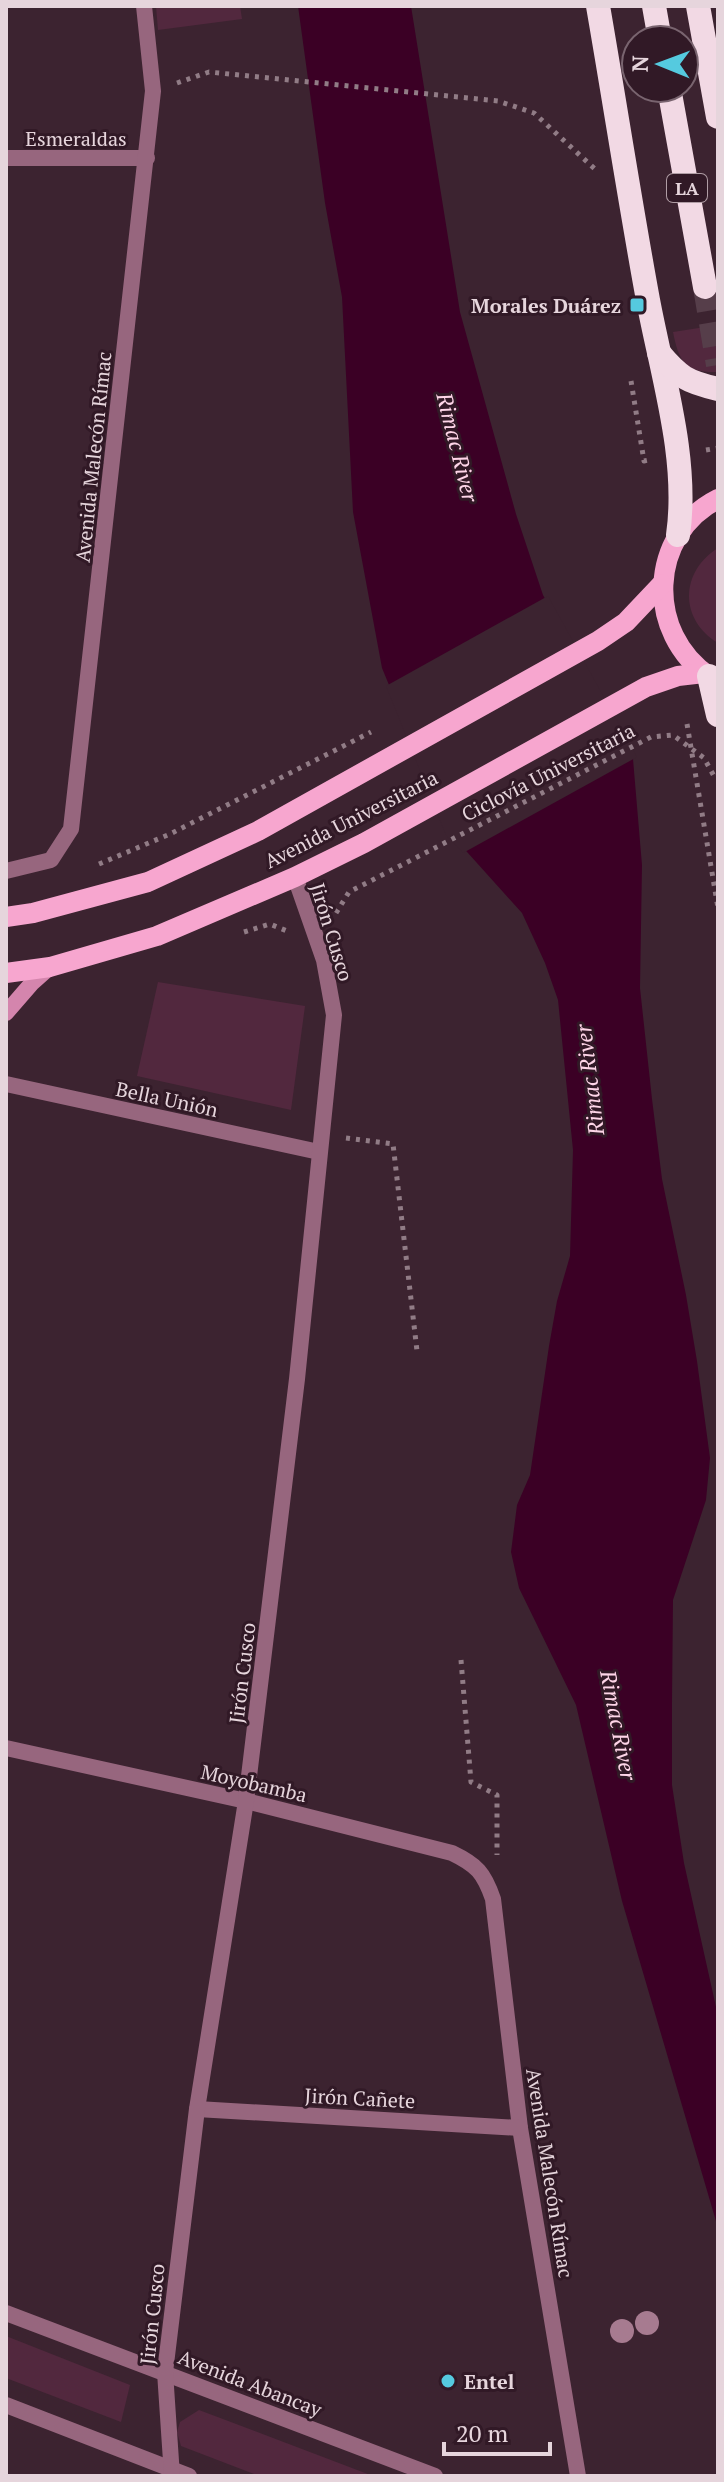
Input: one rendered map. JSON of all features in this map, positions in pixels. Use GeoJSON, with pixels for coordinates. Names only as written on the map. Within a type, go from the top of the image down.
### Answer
{"type":"FeatureCollection","features":[{"type":"Feature","properties":{"kind":"highway"},"geometry":{"type":"LineString","coordinates":[[598,6],[677,454],[682,498],[678,535]]}},
{"type":"Feature","properties":{"kind":"highway"},"geometry":{"type":"LineString","coordinates":[[698,6],[718,117]]}},
{"type":"Feature","properties":{"kind":"highway","name":"LA"},"geometry":{"type":"LineString","coordinates":[[672,104],[705,287]]}},
{"type":"Feature","properties":{"kind":"highway"},"geometry":{"type":"LineString","coordinates":[[659,353],[677,374],[699,385],[718,389]]}},
{"type":"Feature","properties":{"kind":"highway"},"geometry":{"type":"LineString","coordinates":[[711,677],[718,715]]}},
{"type":"Feature","properties":{"kind":"main road"},"geometry":{"type":"LineString","coordinates":[[711,677],[686,655],[672,633],[664,609],[662,584],[667,558],[678,535],[694,515],[718,499]]}},
{"type":"Feature","properties":{"kind":"main road","name":"Avenida Universitaria"},"geometry":{"type":"LineString","coordinates":[[6,917],[33,913],[148,882],[258,831],[598,641],[626,622],[662,584]]}},
{"type":"Feature","properties":{"kind":"main road","name":"Avenida Universitaria"},"geometry":{"type":"LineString","coordinates":[[6,973],[50,967],[157,936],[295,877],[364,843],[646,687],[678,676],[711,677]]}},
{"type":"Feature","properties":{"kind":"street","name":"Avenida Malecón Rímac"},"geometry":{"type":"LineString","coordinates":[[6,871],[51,860],[71,829],[153,91],[144,6]]}},
{"type":"Feature","properties":{"kind":"street","name":"Esmeraldas"},"geometry":{"type":"LineString","coordinates":[[6,158],[147,158]]}},
{"type":"Feature","properties":{"kind":"street","name":"Jirón Cusco"},"geometry":{"type":"LineString","coordinates":[[172,2473],[165,2372],[197,2109],[246,1801],[297,1379],[334,1015],[324,960],[295,877]]}},
{"type":"Feature","properties":{"kind":"street"},"geometry":{"type":"LineString","coordinates":[[6,1013],[50,967]]}},
{"type":"Feature","properties":{"kind":"street","name":"Bella Unión"},"geometry":{"type":"LineString","coordinates":[[6,1084],[319,1152]]}},
{"type":"Feature","properties":{"kind":"street","name":"Moyobamba"},"geometry":{"type":"LineString","coordinates":[[6,1748],[246,1801],[452,1853],[467,1860],[485,1875]]}},
{"type":"Feature","properties":{"kind":"street","name":"Avenida Malecón Rímac"},"geometry":{"type":"LineString","coordinates":[[485,1875],[493,1899],[520,2128],[578,2476]]}},
{"type":"Feature","properties":{"kind":"street","name":"Jirón Cañete"},"geometry":{"type":"LineString","coordinates":[[197,2109],[520,2128]]}},
{"type":"Feature","properties":{"kind":"street","name":"Avenida Abancay"},"geometry":{"type":"LineString","coordinates":[[6,2313],[435,2476]]}},
{"type":"Feature","properties":{"kind":"street"},"geometry":{"type":"LineString","coordinates":[[6,2405],[172,2473],[189,2476]]}},
{"type":"Feature","properties":{"kind":"path"},"geometry":{"type":"LineString","coordinates":[[209,72],[498,101],[534,113],[597,171]]}},
{"type":"Feature","properties":{"kind":"path"},"geometry":{"type":"LineString","coordinates":[[629,369],[644,461],[718,448]]}},
{"type":"Feature","properties":{"kind":"path"},"geometry":{"type":"LineString","coordinates":[[678,676],[718,908]]}},
{"type":"Feature","properties":{"kind":"path","name":"Ciclovía Universitaria"},"geometry":{"type":"LineString","coordinates":[[382,875],[651,737],[673,735],[704,758],[715,778],[718,776]]}},
{"type":"Feature","properties":{"kind":"path"},"geometry":{"type":"LineString","coordinates":[[85,868],[170,834],[318,760]]}},
{"type":"Feature","properties":{"kind":"path"},"geometry":{"type":"LineString","coordinates":[[321,1135],[393,1144],[417,1351]]}},
{"type":"Feature","properties":{"kind":"path"},"geometry":{"type":"LineString","coordinates":[[461,1660],[471,1782],[497,1795],[497,1861],[485,1875]]}},
{"type":"Feature","properties":{"kind":"shaded area"},"geometry":{"type":"Polygon","coordinates":[[[156,6],[240,6],[242,19],[158,30],[156,6]]]}},
{"type":"Feature","properties":{"kind":"shaded area"},"geometry":{"type":"Polygon","coordinates":[[[718,325],[718,372],[698,370],[685,364],[673,332],[718,325]]]}},
{"type":"Feature","properties":{"kind":"shaded area"},"geometry":{"type":"Polygon","coordinates":[[[718,548],[718,643],[696,621],[689,596],[696,570],[718,548]]]}},
{"type":"Feature","properties":{"kind":"shaded area"},"geometry":{"type":"Polygon","coordinates":[[[158,982],[305,1006],[291,1110],[137,1076],[158,982]]]}},
{"type":"Feature","properties":{"kind":"shaded area"},"geometry":{"type":"Polygon","coordinates":[[[6,2336],[130,2385],[121,2422],[6,2378],[6,2336]]]}},
{"type":"Feature","properties":{"kind":"shaded area"},"geometry":{"type":"Polygon","coordinates":[[[199,2410],[373,2476],[259,2476],[181,2446],[177,2432],[180,2422],[199,2410]]]}},
{"type":"Feature","properties":{"kind":"water","name":"Rimac River"},"geometry":{"type":"Polygon","coordinates":[[[298,6],[411,6],[460,312],[516,514],[543,595],[633,759],[642,865],[640,988],[652,1099],[662,1179],[686,1295],[710,1458],[706,1500],[673,1600],[672,1785],[684,1863],[718,2016],[718,2228],[622,1901],[576,1705],[519,1588],[511,1552],[517,1505],[530,1475],[557,1301],[570,1256],[573,1150],[558,1000],[522,913],[450,833],[382,668],[353,512],[342,297],[325,203],[298,6]]]}},
{"type":"Feature","properties":{"kind":"pier"},"geometry":{"type":"Polygon","coordinates":[[[548,596],[637,757],[463,853],[446,835],[386,686],[548,596]]]}},
{"type":"Feature","properties":{"kind":"tunnel"},"geometry":{"type":"LineString","coordinates":[[705,287],[718,365]]}},
{"type":"Feature","properties":{"kind":"place","name":"Morales Duárez"},"geometry":{"type":"Point","coordinates":[637,305]}},
{"type":"Feature","properties":{"kind":"place","name":"Entel"},"geometry":{"type":"Point","coordinates":[448,2381]}}]}
